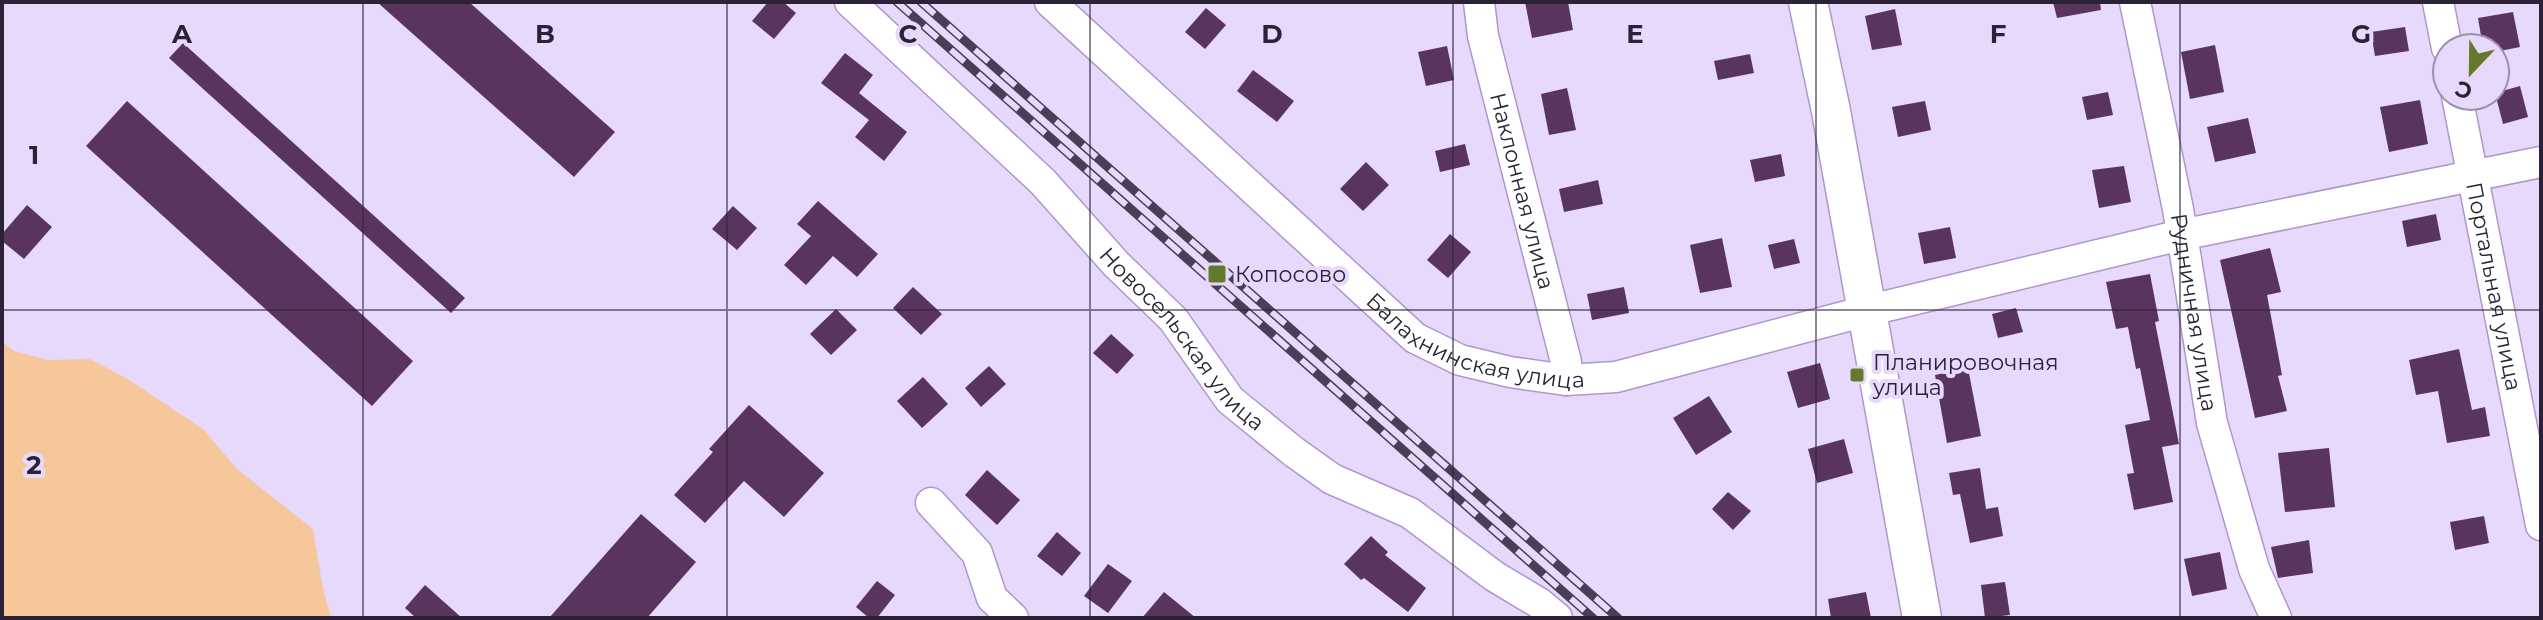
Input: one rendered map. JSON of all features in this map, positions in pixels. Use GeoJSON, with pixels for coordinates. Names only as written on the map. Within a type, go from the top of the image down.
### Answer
{"type":"FeatureCollection","features":[{"type":"Feature","properties":{"kind":"main road"},"geometry":{"type":"LineString","coordinates":[[1808,2],[1922,618]]}},
{"type":"Feature","properties":{"kind":"street","name":"Новосельская улица"},"geometry":{"type":"LineString","coordinates":[[850,2],[1043,182],[1116,264],[1173,319],[1230,400],[1332,479],[1410,513],[1494,576],[1539,603],[1557,618]]}},
{"type":"Feature","properties":{"kind":"street","name":"Балахнинская улица"},"geometry":{"type":"LineString","coordinates":[[1050,2],[1415,338],[1460,360],[1510,372],[1566,380],[1616,377],[1866,311],[2181,235],[2541,162]]}},
{"type":"Feature","properties":{"kind":"street","name":"Наклонная улица"},"geometry":{"type":"LineString","coordinates":[[1479,2],[1483,36],[1566,362],[1566,380]]}},
{"type":"Feature","properties":{"kind":"street","name":"Рудничная улица"},"geometry":{"type":"LineString","coordinates":[[2135,2],[2178,209],[2212,423],[2254,569],[2276,618]]}},
{"type":"Feature","properties":{"kind":"street"},"geometry":{"type":"LineString","coordinates":[[2438,2],[2444,32]]}},
{"type":"Feature","properties":{"kind":"street","name":"Портальная улица"},"geometry":{"type":"LineString","coordinates":[[2460,112],[2541,525]]}},
{"type":"Feature","properties":{"kind":"street"},"geometry":{"type":"LineString","coordinates":[[931,503],[977,553],[992,598],[1013,618]]}},
{"type":"Feature","properties":{"kind":"shaded area"},"geometry":{"type":"Polygon","coordinates":[[[2,341],[14,351],[48,360],[90,359],[126,378],[203,429],[237,469],[313,529],[331,618],[2,618],[2,341]]]}},
{"type":"Feature","properties":{"kind":"building"},"geometry":{"type":"Polygon","coordinates":[[[377,2],[469,2],[615,132],[574,177],[377,2]]]}},
{"type":"Feature","properties":{"kind":"building"},"geometry":{"type":"Polygon","coordinates":[[[768,2],[783,2],[796,13],[774,39],[752,21],[768,2]]]}},
{"type":"Feature","properties":{"kind":"building"},"geometry":{"type":"Polygon","coordinates":[[[1525,2],[1568,2],[1573,30],[1532,38],[1525,2]]]}},
{"type":"Feature","properties":{"kind":"building"},"geometry":{"type":"Polygon","coordinates":[[[2053,2],[2100,2],[2101,10],[2057,18],[2053,2]]]}},
{"type":"Feature","properties":{"kind":"building"},"geometry":{"type":"Polygon","coordinates":[[[1206,8],[1226,25],[1205,49],[1185,32],[1206,8]]]}},
{"type":"Feature","properties":{"kind":"building"},"geometry":{"type":"Polygon","coordinates":[[[1895,9],[1902,45],[1872,50],[1865,16],[1895,9]]]}},
{"type":"Feature","properties":{"kind":"building"},"geometry":{"type":"Polygon","coordinates":[[[2513,12],[2520,47],[2511,49],[2511,32],[2480,32],[2478,18],[2513,12]]]}},
{"type":"Feature","properties":{"kind":"building"},"geometry":{"type":"Polygon","coordinates":[[[2405,27],[2409,51],[2375,56],[2371,32],[2405,27]]]}},
{"type":"Feature","properties":{"kind":"building"},"geometry":{"type":"Polygon","coordinates":[[[183,43],[465,298],[451,313],[169,58],[183,43]]]}},
{"type":"Feature","properties":{"kind":"building"},"geometry":{"type":"Polygon","coordinates":[[[2215,45],[2224,92],[2190,99],[2181,52],[2215,45]]]}},
{"type":"Feature","properties":{"kind":"building"},"geometry":{"type":"Polygon","coordinates":[[[1447,46],[1454,80],[1426,86],[1418,52],[1447,46]]]}},
{"type":"Feature","properties":{"kind":"building"},"geometry":{"type":"Polygon","coordinates":[[[845,53],[873,75],[859,93],[907,132],[884,161],[855,137],[869,120],[821,83],[845,53]]]}},
{"type":"Feature","properties":{"kind":"building"},"geometry":{"type":"Polygon","coordinates":[[[1750,54],[1754,73],[1718,80],[1714,61],[1750,54]]]}},
{"type":"Feature","properties":{"kind":"building"},"geometry":{"type":"Polygon","coordinates":[[[1253,70],[1294,101],[1277,122],[1237,91],[1253,70]]]}},
{"type":"Feature","properties":{"kind":"building"},"geometry":{"type":"Polygon","coordinates":[[[2520,86],[2528,117],[2503,124],[2500,112],[2511,112],[2511,89],[2520,86]]]}},
{"type":"Feature","properties":{"kind":"building"},"geometry":{"type":"Polygon","coordinates":[[[1567,88],[1576,130],[1549,135],[1541,94],[1567,88]]]}},
{"type":"Feature","properties":{"kind":"building"},"geometry":{"type":"Polygon","coordinates":[[[2108,92],[2113,115],[2087,120],[2082,97],[2108,92]]]}},
{"type":"Feature","properties":{"kind":"building"},"geometry":{"type":"Polygon","coordinates":[[[2420,100],[2428,144],[2389,152],[2380,107],[2420,100]]]}},
{"type":"Feature","properties":{"kind":"building"},"geometry":{"type":"Polygon","coordinates":[[[127,101],[413,361],[372,406],[86,146],[127,101]]]}},
{"type":"Feature","properties":{"kind":"building"},"geometry":{"type":"Polygon","coordinates":[[[1925,101],[1931,130],[1898,137],[1892,107],[1925,101]]]}},
{"type":"Feature","properties":{"kind":"building"},"geometry":{"type":"Polygon","coordinates":[[[2248,118],[2256,153],[2215,162],[2207,127],[2248,118]]]}},
{"type":"Feature","properties":{"kind":"building"},"geometry":{"type":"Polygon","coordinates":[[[1465,144],[1470,165],[1440,172],[1435,151],[1465,144]]]}},
{"type":"Feature","properties":{"kind":"building"},"geometry":{"type":"Polygon","coordinates":[[[1781,154],[1785,176],[1755,182],[1750,160],[1781,154]]]}},
{"type":"Feature","properties":{"kind":"building"},"geometry":{"type":"Polygon","coordinates":[[[1366,162],[1389,185],[1363,211],[1340,189],[1366,162]]]}},
{"type":"Feature","properties":{"kind":"building"},"geometry":{"type":"Polygon","coordinates":[[[2124,166],[2131,202],[2099,208],[2092,170],[2124,166]]]}},
{"type":"Feature","properties":{"kind":"building"},"geometry":{"type":"Polygon","coordinates":[[[1598,180],[1603,204],[1564,212],[1559,189],[1598,180]]]}},
{"type":"Feature","properties":{"kind":"building"},"geometry":{"type":"Polygon","coordinates":[[[818,201],[878,254],[857,277],[833,256],[806,285],[784,265],[811,236],[797,224],[818,201]]]}},
{"type":"Feature","properties":{"kind":"building"},"geometry":{"type":"Polygon","coordinates":[[[27,205],[52,227],[24,259],[2,241],[2,234],[27,205]]]}},
{"type":"Feature","properties":{"kind":"building"},"geometry":{"type":"Polygon","coordinates":[[[733,206],[757,228],[737,250],[712,229],[733,206]]]}},
{"type":"Feature","properties":{"kind":"building"},"geometry":{"type":"Polygon","coordinates":[[[2436,214],[2441,240],[2407,247],[2402,221],[2436,214]]]}},
{"type":"Feature","properties":{"kind":"building"},"geometry":{"type":"Polygon","coordinates":[[[1950,227],[1956,258],[1924,264],[1918,233],[1950,227]]]}},
{"type":"Feature","properties":{"kind":"building"},"geometry":{"type":"Polygon","coordinates":[[[1450,234],[1471,252],[1448,278],[1427,260],[1450,234]]]}},
{"type":"Feature","properties":{"kind":"building"},"geometry":{"type":"Polygon","coordinates":[[[1722,238],[1732,287],[1700,293],[1690,245],[1722,238]]]}},
{"type":"Feature","properties":{"kind":"building"},"geometry":{"type":"Polygon","coordinates":[[[1794,239],[1800,263],[1774,269],[1768,245],[1794,239]]]}},
{"type":"Feature","properties":{"kind":"building"},"geometry":{"type":"Polygon","coordinates":[[[2270,248],[2281,292],[2267,295],[2282,375],[2278,376],[2287,411],[2255,418],[2220,260],[2270,248]]]}},
{"type":"Feature","properties":{"kind":"building"},"geometry":{"type":"Polygon","coordinates":[[[2150,274],[2159,321],[2155,322],[2179,444],[2162,447],[2173,502],[2134,510],[2127,474],[2134,473],[2125,425],[2150,420],[2128,327],[2116,329],[2106,282],[2150,274]]]}},
{"type":"Feature","properties":{"kind":"building"},"geometry":{"type":"Polygon","coordinates":[[[913,287],[942,314],[921,335],[893,308],[913,287]]]}},
{"type":"Feature","properties":{"kind":"building"},"geometry":{"type":"Polygon","coordinates":[[[1624,287],[1629,313],[1592,320],[1587,294],[1624,287]]]}},
{"type":"Feature","properties":{"kind":"building"},"geometry":{"type":"Polygon","coordinates":[[[2016,308],[2023,332],[1998,338],[1992,314],[2016,308]]]}},
{"type":"Feature","properties":{"kind":"building"},"geometry":{"type":"Polygon","coordinates":[[[836,309],[857,330],[831,355],[810,334],[836,309]]]}},
{"type":"Feature","properties":{"kind":"building"},"geometry":{"type":"Polygon","coordinates":[[[1111,334],[1134,355],[1117,374],[1093,353],[1111,334]]]}},
{"type":"Feature","properties":{"kind":"building"},"geometry":{"type":"Polygon","coordinates":[[[2459,349],[2472,410],[2485,407],[2490,436],[2447,443],[2438,391],[2416,395],[2409,360],[2459,349]]]}},
{"type":"Feature","properties":{"kind":"building"},"geometry":{"type":"Polygon","coordinates":[[[1820,363],[1830,399],[1798,408],[1787,372],[1820,363]]]}},
{"type":"Feature","properties":{"kind":"building"},"geometry":{"type":"Polygon","coordinates":[[[989,366],[1006,384],[981,407],[965,388],[989,366]]]}},
{"type":"Feature","properties":{"kind":"building"},"geometry":{"type":"Polygon","coordinates":[[[1968,368],[1981,436],[1947,443],[1935,375],[1968,368]]]}},
{"type":"Feature","properties":{"kind":"building"},"geometry":{"type":"Polygon","coordinates":[[[923,377],[948,404],[922,428],[897,401],[923,377]]]}},
{"type":"Feature","properties":{"kind":"building"},"geometry":{"type":"Polygon","coordinates":[[[1709,396],[1732,432],[1696,455],[1673,418],[1709,396]]]}},
{"type":"Feature","properties":{"kind":"building"},"geometry":{"type":"Polygon","coordinates":[[[749,405],[824,473],[784,517],[744,481],[705,523],[674,495],[713,452],[709,449],[749,405]]]}},
{"type":"Feature","properties":{"kind":"building"},"geometry":{"type":"Polygon","coordinates":[[[1844,439],[1853,473],[1817,483],[1808,449],[1844,439]]]}},
{"type":"Feature","properties":{"kind":"building"},"geometry":{"type":"Polygon","coordinates":[[[2329,448],[2335,507],[2285,512],[2278,453],[2329,448]]]}},
{"type":"Feature","properties":{"kind":"building"},"geometry":{"type":"Polygon","coordinates":[[[1980,468],[1986,509],[1998,507],[2003,536],[1970,543],[1960,494],[1953,495],[1949,473],[1980,468]]]}},
{"type":"Feature","properties":{"kind":"building"},"geometry":{"type":"Polygon","coordinates":[[[987,470],[1020,500],[997,525],[965,495],[987,470]]]}},
{"type":"Feature","properties":{"kind":"building"},"geometry":{"type":"Polygon","coordinates":[[[1728,492],[1751,511],[1733,530],[1712,509],[1728,492]]]}},
{"type":"Feature","properties":{"kind":"building"},"geometry":{"type":"Polygon","coordinates":[[[641,514],[696,562],[647,618],[549,618],[641,514]]]}},
{"type":"Feature","properties":{"kind":"building"},"geometry":{"type":"Polygon","coordinates":[[[2484,516],[2489,543],[2455,550],[2450,522],[2484,516]]]}},
{"type":"Feature","properties":{"kind":"building"},"geometry":{"type":"Polygon","coordinates":[[[1057,532],[1081,553],[1062,576],[1037,556],[1057,532]]]}},
{"type":"Feature","properties":{"kind":"building"},"geometry":{"type":"Polygon","coordinates":[[[1371,536],[1388,552],[1385,555],[1426,588],[1408,612],[1364,578],[1361,580],[1344,564],[1371,536]]]}},
{"type":"Feature","properties":{"kind":"building"},"geometry":{"type":"Polygon","coordinates":[[[2309,540],[2313,573],[2278,578],[2271,547],[2309,540]]]}},
{"type":"Feature","properties":{"kind":"building"},"geometry":{"type":"Polygon","coordinates":[[[2220,552],[2227,589],[2192,596],[2184,559],[2220,552]]]}},
{"type":"Feature","properties":{"kind":"building"},"geometry":{"type":"Polygon","coordinates":[[[1108,564],[1132,581],[1108,613],[1084,596],[1108,564]]]}},
{"type":"Feature","properties":{"kind":"building"},"geometry":{"type":"Polygon","coordinates":[[[877,581],[895,595],[877,618],[869,618],[856,607],[877,581]]]}},
{"type":"Feature","properties":{"kind":"building"},"geometry":{"type":"Polygon","coordinates":[[[2005,582],[2010,615],[1985,618],[1981,585],[2005,582]]]}},
{"type":"Feature","properties":{"kind":"building"},"geometry":{"type":"Polygon","coordinates":[[[425,585],[462,618],[416,618],[405,608],[425,585]]]}},
{"type":"Feature","properties":{"kind":"building"},"geometry":{"type":"Polygon","coordinates":[[[1164,592],[1196,618],[1142,618],[1164,592]]]}},
{"type":"Feature","properties":{"kind":"building"},"geometry":{"type":"Polygon","coordinates":[[[1866,592],[1871,618],[1831,618],[1828,599],[1866,592]]]}},
{"type":"Feature","properties":{"kind":"railway"},"geometry":{"type":"LineString","coordinates":[[897,2],[1593,618]]}},
{"type":"Feature","properties":{"kind":"railway"},"geometry":{"type":"LineString","coordinates":[[921,2],[1618,618]]}},
{"type":"Feature","properties":{"kind":"place","name":"Копосово"},"geometry":{"type":"Point","coordinates":[1217,274]}},
{"type":"Feature","properties":{"kind":"place","name":"Планировочная улица"},"geometry":{"type":"Point","coordinates":[1857,375]}}]}
